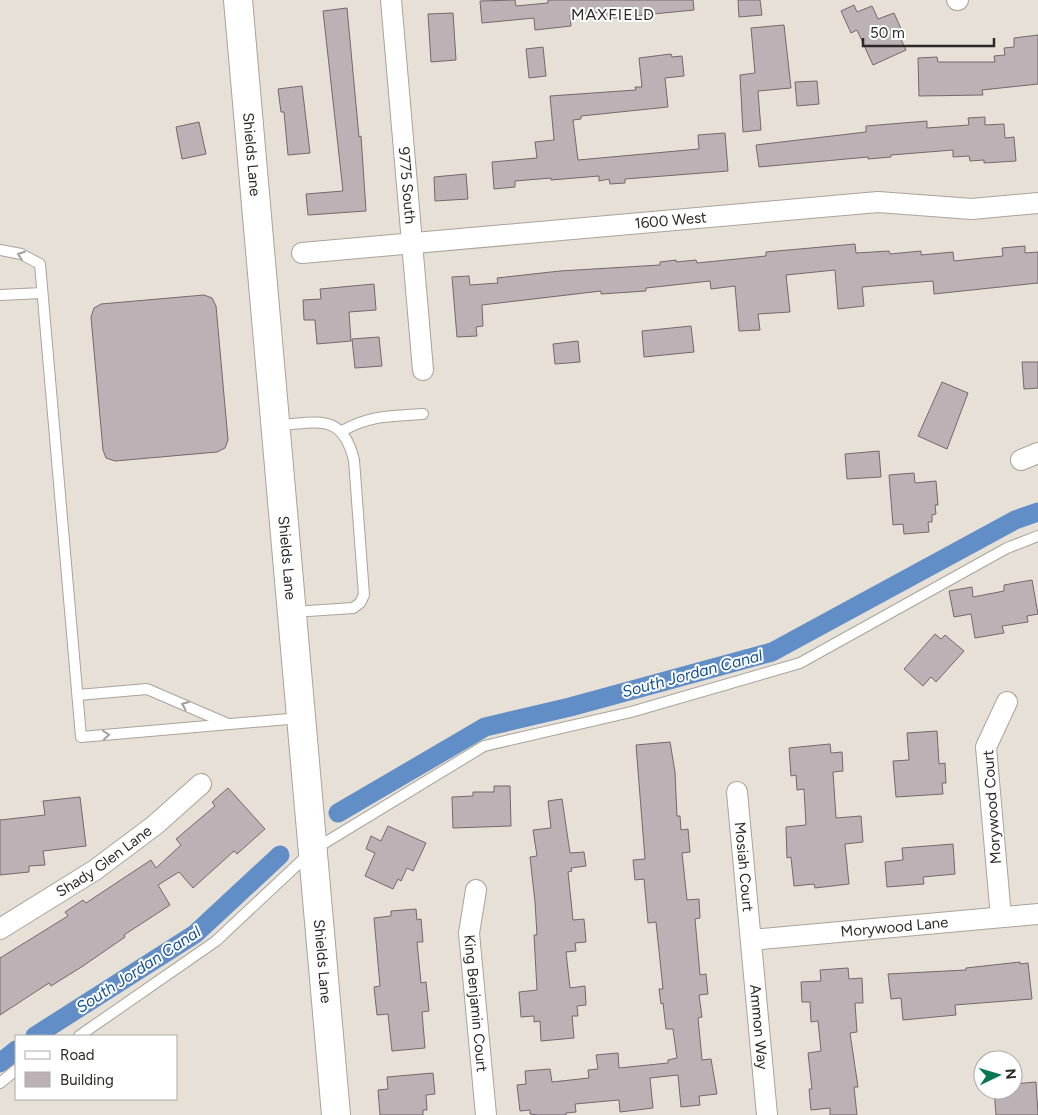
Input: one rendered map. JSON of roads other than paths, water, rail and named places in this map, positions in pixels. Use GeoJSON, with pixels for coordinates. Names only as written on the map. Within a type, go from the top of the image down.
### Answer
{"type":"FeatureCollection","features":[{"type":"Feature","properties":{"kind":"main road","name":"Shields Lane"},"geometry":{"type":"LineString","coordinates":[[238,0],[277,425],[336,1115]]}},
{"type":"Feature","properties":{"kind":"street","name":"9775 South"},"geometry":{"type":"LineString","coordinates":[[391,0],[423,370]]}},
{"type":"Feature","properties":{"kind":"street","name":"1600 West"},"geometry":{"type":"LineString","coordinates":[[302,253],[878,202],[972,209],[1038,203]]}},
{"type":"Feature","properties":{"kind":"street","name":"Morywood Court"},"geometry":{"type":"LineString","coordinates":[[1001,917],[986,747],[1007,702]]}},
{"type":"Feature","properties":{"kind":"street","name":"Shady Glen Lane"},"geometry":{"type":"LineString","coordinates":[[0,929],[95,870],[155,825],[201,784]]}},
{"type":"Feature","properties":{"kind":"street","name":"Mosiah Court"},"geometry":{"type":"LineString","coordinates":[[737,792],[751,940]]}},
{"type":"Feature","properties":{"kind":"street","name":"King Benjamin Court"},"geometry":{"type":"LineString","coordinates":[[476,890],[469,933],[486,1115]]}},
{"type":"Feature","properties":{"kind":"street","name":"Morywood Lane"},"geometry":{"type":"LineString","coordinates":[[751,940],[1038,914]]}},
{"type":"Feature","properties":{"kind":"street","name":"Ammon Way"},"geometry":{"type":"LineString","coordinates":[[751,940],[767,1115]]}},
{"type":"Feature","properties":{"kind":"lane"},"geometry":{"type":"LineString","coordinates":[[0,250],[21,254],[40,264],[82,737],[302,718]]}},
{"type":"Feature","properties":{"kind":"lane"},"geometry":{"type":"LineString","coordinates":[[0,295],[42,293]]}},
{"type":"Feature","properties":{"kind":"lane"},"geometry":{"type":"LineString","coordinates":[[342,431],[359,421],[423,414]]}},
{"type":"Feature","properties":{"kind":"lane"},"geometry":{"type":"LineString","coordinates":[[277,425],[327,423],[342,431],[350,442],[354,460],[364,595],[360,604],[353,608],[293,612]]}},
{"type":"Feature","properties":{"kind":"lane"},"geometry":{"type":"LineString","coordinates":[[80,1035],[216,941],[313,850],[484,746],[631,712],[800,663],[1007,548],[1038,536]]}},
{"type":"Feature","properties":{"kind":"lane"},"geometry":{"type":"LineString","coordinates":[[78,696],[146,690],[230,724]]}},
{"type":"Feature","properties":{"kind":"lane"},"geometry":{"type":"LineString","coordinates":[[0,1083],[15,1071]]}},
{"type":"Feature","properties":{"kind":"waterway","name":"South Jordan Canal"},"geometry":{"type":"LineString","coordinates":[[338,813],[485,727],[570,707],[772,652],[1015,520],[1038,512]]}},
{"type":"Feature","properties":{"kind":"waterway","name":"South Jordan Canal"},"geometry":{"type":"LineString","coordinates":[[37,1035],[195,934],[280,855]]}},
{"type":"Feature","properties":{"kind":"waterway","name":"South Jordan Canal"},"geometry":{"type":"LineString","coordinates":[[0,1063],[15,1051]]}},
{"type":"Feature","properties":{"kind":"district","name":"MAXFIELD"},"geometry":{"type":"Point","coordinates":[613,14]}}]}
